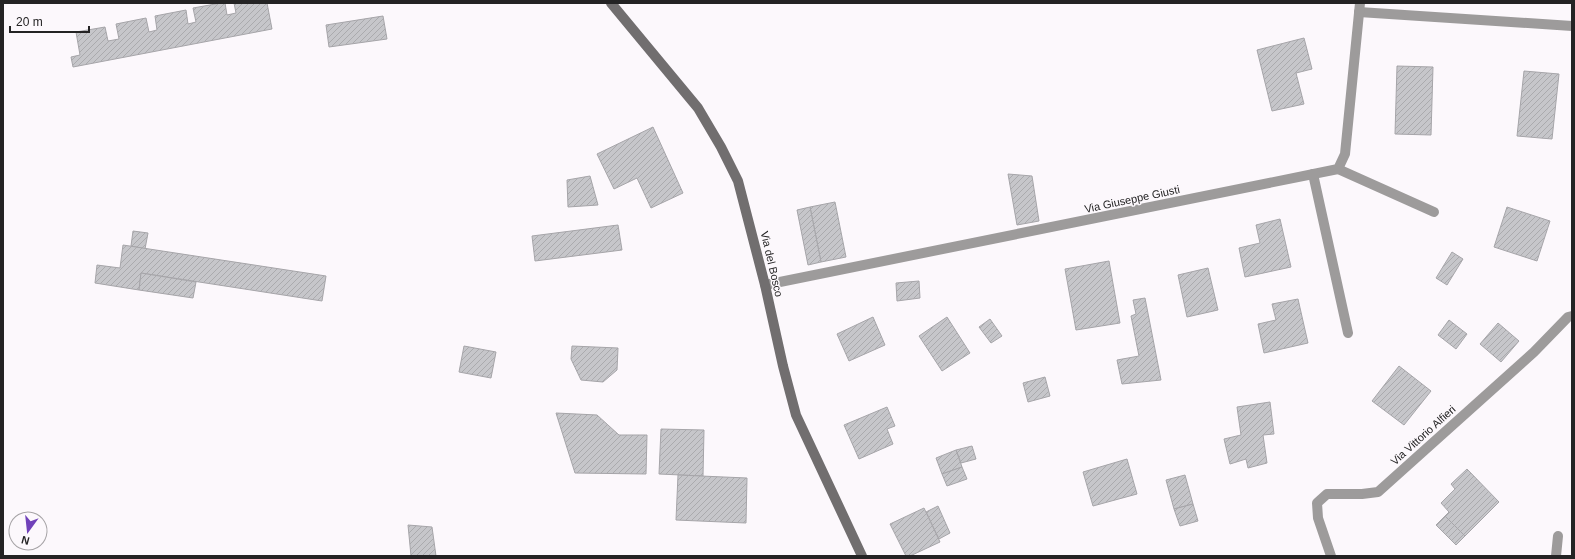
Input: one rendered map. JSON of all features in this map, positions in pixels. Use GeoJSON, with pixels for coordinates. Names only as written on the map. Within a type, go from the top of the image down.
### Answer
{"type":"FeatureCollection","features":[{"type":"Feature","properties":{"kind":"main road","name":"Via del Bosco"},"geometry":{"type":"LineString","coordinates":[[611,3],[698,108],[738,180],[796,415],[862,556]]}},
{"type":"Feature","properties":{"kind":"street"},"geometry":{"type":"LineString","coordinates":[[1434,212],[1338,169],[1345,154],[1359,8],[1572,26]]}},
{"type":"Feature","properties":{"kind":"street","name":"Via Giuseppe Giusti"},"geometry":{"type":"LineString","coordinates":[[765,285],[1338,169]]}},
{"type":"Feature","properties":{"kind":"street"},"geometry":{"type":"LineString","coordinates":[[1313,174],[1348,333]]}},
{"type":"Feature","properties":{"kind":"street","name":"Via Vittorio Alfieri"},"geometry":{"type":"LineString","coordinates":[[1331,556],[1318,518],[1317,503],[1326,494],[1362,494],[1378,492],[1534,352],[1568,317],[1572,316]]}},
{"type":"Feature","properties":{"kind":"street"},"geometry":{"type":"LineString","coordinates":[[1556,556],[1558,536]]}},
{"type":"Feature","properties":{"kind":"building"},"geometry":{"type":"Polygon","coordinates":[[[225,3],[227,15],[236,13],[234,3],[267,3],[272,29],[73,67],[71,57],[80,55],[76,32],[105,27],[108,41],[119,39],[116,24],[146,18],[149,32],[157,30],[155,16],[186,10],[188,24],[196,22],[193,8],[225,3]]]}},
{"type":"Feature","properties":{"kind":"building"},"geometry":{"type":"Polygon","coordinates":[[[383,16],[387,39],[329,47],[326,25],[383,16]]]}},
{"type":"Feature","properties":{"kind":"building"},"geometry":{"type":"Polygon","coordinates":[[[1304,38],[1312,69],[1296,73],[1304,104],[1272,111],[1257,50],[1304,38]]]}},
{"type":"Feature","properties":{"kind":"building"},"geometry":{"type":"Polygon","coordinates":[[[1397,66],[1433,67],[1431,135],[1395,134],[1397,66]]]}},
{"type":"Feature","properties":{"kind":"building"},"geometry":{"type":"Polygon","coordinates":[[[1524,71],[1559,74],[1552,139],[1517,136],[1524,71]]]}},
{"type":"Feature","properties":{"kind":"building"},"geometry":{"type":"Polygon","coordinates":[[[653,127],[683,193],[651,208],[637,178],[614,189],[597,154],[653,127]]]}},
{"type":"Feature","properties":{"kind":"building"},"geometry":{"type":"Polygon","coordinates":[[[1008,174],[1032,176],[1039,221],[1017,225],[1008,174]]]}},
{"type":"Feature","properties":{"kind":"building"},"geometry":{"type":"Polygon","coordinates":[[[590,176],[598,205],[568,207],[567,180],[590,176]]]}},
{"type":"Feature","properties":{"kind":"building"},"geometry":{"type":"Polygon","coordinates":[[[835,202],[846,257],[821,262],[810,207],[835,202]]]}},
{"type":"Feature","properties":{"kind":"building"},"geometry":{"type":"Polygon","coordinates":[[[810,207],[821,262],[808,265],[797,210],[810,207]]]}},
{"type":"Feature","properties":{"kind":"building"},"geometry":{"type":"Polygon","coordinates":[[[1507,207],[1550,221],[1537,261],[1494,247],[1507,207]]]}},
{"type":"Feature","properties":{"kind":"building"},"geometry":{"type":"Polygon","coordinates":[[[1280,219],[1291,267],[1245,277],[1239,248],[1260,243],[1256,225],[1280,219]]]}},
{"type":"Feature","properties":{"kind":"building"},"geometry":{"type":"Polygon","coordinates":[[[618,225],[622,250],[535,261],[532,236],[618,225]]]}},
{"type":"Feature","properties":{"kind":"building"},"geometry":{"type":"Polygon","coordinates":[[[133,231],[148,233],[145,249],[131,246],[133,231]]]}},
{"type":"Feature","properties":{"kind":"building"},"geometry":{"type":"Polygon","coordinates":[[[123,245],[326,276],[322,301],[141,273],[139,290],[95,283],[97,265],[120,268],[123,245]]]}},
{"type":"Feature","properties":{"kind":"building"},"geometry":{"type":"Polygon","coordinates":[[[1452,252],[1463,259],[1447,285],[1436,278],[1452,252]]]}},
{"type":"Feature","properties":{"kind":"building"},"geometry":{"type":"Polygon","coordinates":[[[1109,261],[1120,323],[1076,330],[1065,269],[1109,261]]]}},
{"type":"Feature","properties":{"kind":"building"},"geometry":{"type":"Polygon","coordinates":[[[1208,268],[1218,310],[1187,317],[1178,275],[1208,268]]]}},
{"type":"Feature","properties":{"kind":"building"},"geometry":{"type":"Polygon","coordinates":[[[141,273],[196,282],[193,298],[139,290],[141,273]]]}},
{"type":"Feature","properties":{"kind":"building"},"geometry":{"type":"Polygon","coordinates":[[[919,281],[920,298],[897,301],[896,283],[919,281]]]}},
{"type":"Feature","properties":{"kind":"building"},"geometry":{"type":"Polygon","coordinates":[[[1145,298],[1161,380],[1122,384],[1117,360],[1139,356],[1131,316],[1136,314],[1133,300],[1145,298]]]}},
{"type":"Feature","properties":{"kind":"building"},"geometry":{"type":"Polygon","coordinates":[[[1298,299],[1308,343],[1264,353],[1258,324],[1276,320],[1272,304],[1298,299]]]}},
{"type":"Feature","properties":{"kind":"building"},"geometry":{"type":"Polygon","coordinates":[[[873,317],[885,345],[849,361],[837,334],[873,317]]]}},
{"type":"Feature","properties":{"kind":"building"},"geometry":{"type":"Polygon","coordinates":[[[947,317],[970,353],[942,371],[919,336],[947,317]]]}},
{"type":"Feature","properties":{"kind":"building"},"geometry":{"type":"Polygon","coordinates":[[[990,319],[1002,336],[991,343],[979,327],[990,319]]]}},
{"type":"Feature","properties":{"kind":"building"},"geometry":{"type":"Polygon","coordinates":[[[1449,320],[1467,334],[1456,349],[1438,335],[1449,320]]]}},
{"type":"Feature","properties":{"kind":"building"},"geometry":{"type":"Polygon","coordinates":[[[1498,323],[1519,341],[1501,362],[1480,344],[1498,323]]]}},
{"type":"Feature","properties":{"kind":"building"},"geometry":{"type":"Polygon","coordinates":[[[464,346],[496,352],[491,378],[459,372],[464,346]]]}},
{"type":"Feature","properties":{"kind":"building"},"geometry":{"type":"Polygon","coordinates":[[[572,346],[618,348],[617,370],[603,382],[581,380],[571,359],[572,346]]]}},
{"type":"Feature","properties":{"kind":"building"},"geometry":{"type":"Polygon","coordinates":[[[1399,366],[1431,391],[1404,425],[1372,401],[1399,366]]]}},
{"type":"Feature","properties":{"kind":"building"},"geometry":{"type":"Polygon","coordinates":[[[1045,377],[1050,396],[1028,402],[1023,383],[1045,377]]]}},
{"type":"Feature","properties":{"kind":"building"},"geometry":{"type":"Polygon","coordinates":[[[1270,402],[1274,434],[1263,435],[1267,463],[1248,468],[1246,459],[1230,464],[1224,439],[1241,435],[1237,407],[1270,402]]]}},
{"type":"Feature","properties":{"kind":"building"},"geometry":{"type":"Polygon","coordinates":[[[887,407],[895,426],[887,429],[893,444],[859,459],[844,425],[887,407]]]}},
{"type":"Feature","properties":{"kind":"building"},"geometry":{"type":"Polygon","coordinates":[[[556,413],[597,415],[619,435],[647,435],[646,474],[575,473],[556,413]]]}},
{"type":"Feature","properties":{"kind":"building"},"geometry":{"type":"Polygon","coordinates":[[[661,429],[704,430],[703,476],[659,474],[661,429]]]}},
{"type":"Feature","properties":{"kind":"building"},"geometry":{"type":"Polygon","coordinates":[[[972,446],[976,459],[961,463],[956,450],[972,446]]]}},
{"type":"Feature","properties":{"kind":"building"},"geometry":{"type":"Polygon","coordinates":[[[956,450],[962,467],[942,474],[936,458],[956,450]]]}},
{"type":"Feature","properties":{"kind":"building"},"geometry":{"type":"Polygon","coordinates":[[[1127,459],[1137,494],[1093,506],[1083,472],[1127,459]]]}},
{"type":"Feature","properties":{"kind":"building"},"geometry":{"type":"Polygon","coordinates":[[[962,467],[967,479],[947,486],[942,474],[962,467]]]}},
{"type":"Feature","properties":{"kind":"building"},"geometry":{"type":"Polygon","coordinates":[[[1467,469],[1499,502],[1465,536],[1445,516],[1449,512],[1441,503],[1455,489],[1451,484],[1467,469]]]}},
{"type":"Feature","properties":{"kind":"building"},"geometry":{"type":"Polygon","coordinates":[[[678,475],[747,478],[746,523],[676,520],[678,475]]]}},
{"type":"Feature","properties":{"kind":"building"},"geometry":{"type":"Polygon","coordinates":[[[1185,475],[1193,504],[1174,509],[1166,480],[1185,475]]]}},
{"type":"Feature","properties":{"kind":"building"},"geometry":{"type":"Polygon","coordinates":[[[1193,504],[1198,521],[1180,526],[1174,509],[1193,504]]]}},
{"type":"Feature","properties":{"kind":"building"},"geometry":{"type":"Polygon","coordinates":[[[938,506],[950,533],[939,539],[926,512],[938,506]]]}},
{"type":"Feature","properties":{"kind":"building"},"geometry":{"type":"Polygon","coordinates":[[[924,508],[940,542],[910,556],[906,556],[890,524],[924,508]]]}},
{"type":"Feature","properties":{"kind":"building"},"geometry":{"type":"Polygon","coordinates":[[[1445,516],[1465,536],[1456,545],[1436,525],[1445,516]]]}},
{"type":"Feature","properties":{"kind":"building"},"geometry":{"type":"Polygon","coordinates":[[[408,525],[432,527],[436,556],[411,556],[408,525]]]}}]}
